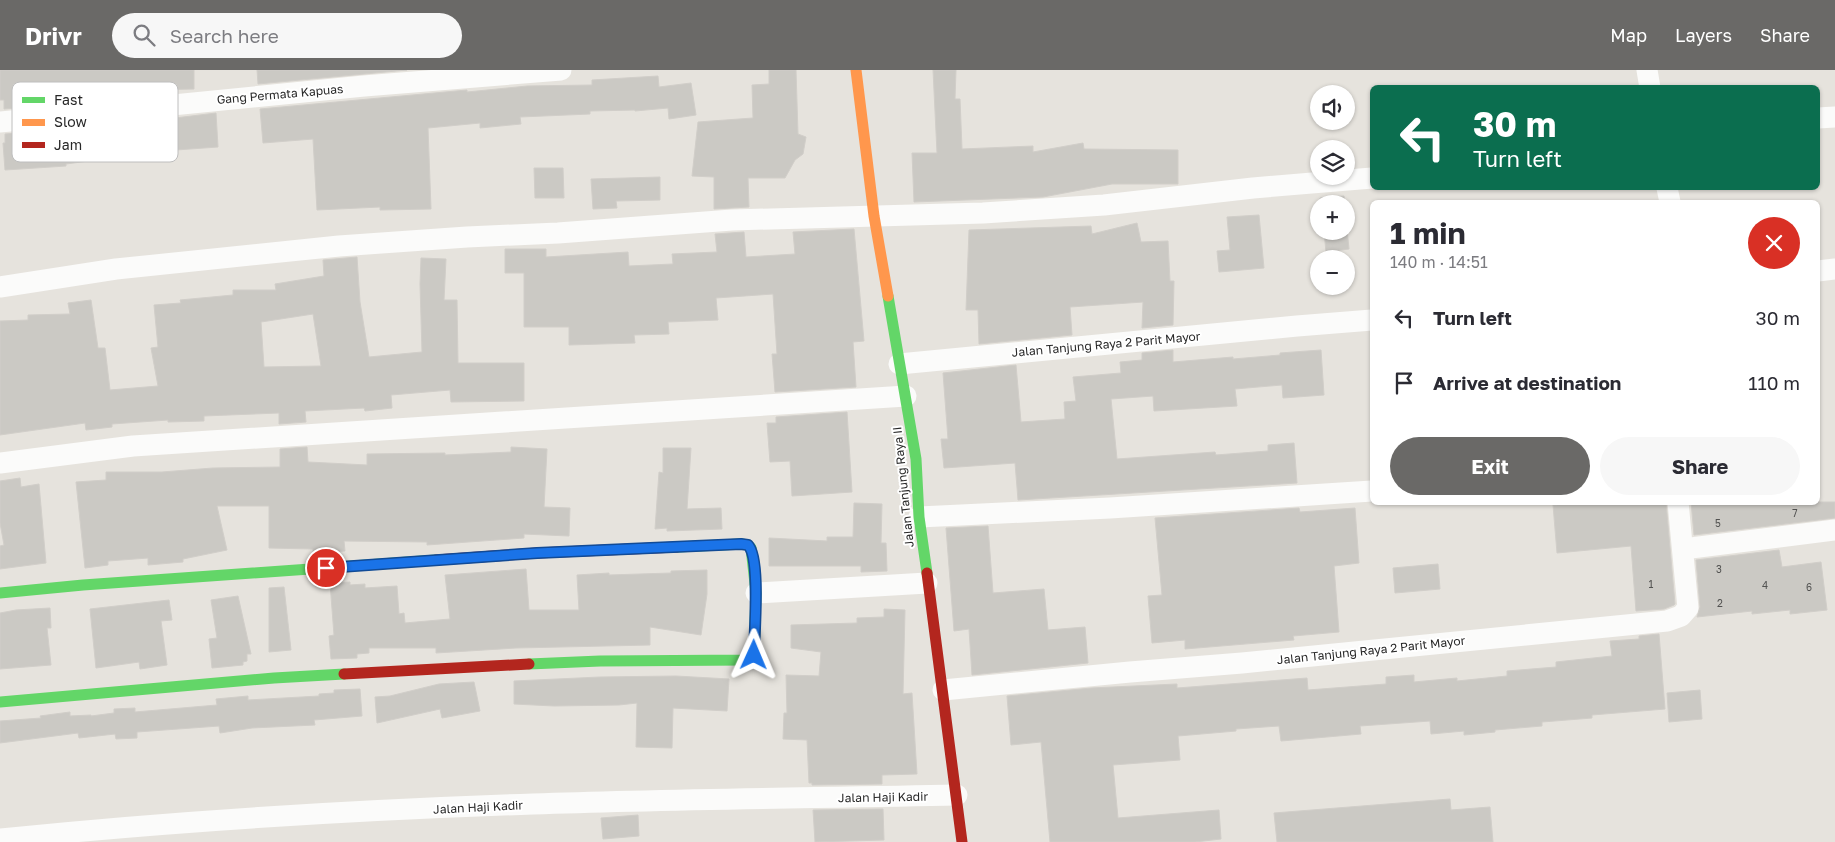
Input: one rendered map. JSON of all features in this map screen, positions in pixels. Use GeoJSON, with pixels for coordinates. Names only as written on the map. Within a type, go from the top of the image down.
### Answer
{"type":"FeatureCollection","features":[{"type":"Feature","properties":{"kind":"street","name":"Gang Permata Kapuas"},"geometry":{"type":"LineString","coordinates":[[178,105],[560,70]]}},
{"type":"Feature","properties":{"kind":"street","name":"Jalan Tanjung Raya II"},"geometry":{"type":"LineString","coordinates":[[856,70],[874,216],[916,459],[918,517],[943,690],[962,842]]}},
{"type":"Feature","properties":{"kind":"street"},"geometry":{"type":"LineString","coordinates":[[1647,70],[1650,85]]}},
{"type":"Feature","properties":{"kind":"street"},"geometry":{"type":"LineString","coordinates":[[1820,118],[1835,117]]}},
{"type":"Feature","properties":{"kind":"street"},"geometry":{"type":"LineString","coordinates":[[0,287],[116,269],[330,247],[732,220],[982,213],[1104,205],[1253,188],[1370,178]]}},
{"type":"Feature","properties":{"kind":"street"},"geometry":{"type":"LineString","coordinates":[[1820,271],[1835,269]]}},
{"type":"Feature","properties":{"kind":"street","name":"Jalan Tanjung Raya 2 Parit Mayor"},"geometry":{"type":"LineString","coordinates":[[899,364],[1370,320]]}},
{"type":"Feature","properties":{"kind":"street"},"geometry":{"type":"LineString","coordinates":[[0,463],[133,446],[906,396]]}},
{"type":"Feature","properties":{"kind":"street"},"geometry":{"type":"LineString","coordinates":[[918,517],[1110,508],[1370,491]]}},
{"type":"Feature","properties":{"kind":"street","name":"Jalan Tanjung Raya 2 Parit Mayor"},"geometry":{"type":"LineString","coordinates":[[943,690],[1667,621],[1681,616],[1688,608],[1678,505]]}},
{"type":"Feature","properties":{"kind":"street"},"geometry":{"type":"LineString","coordinates":[[1683,549],[1835,530]]}},
{"type":"Feature","properties":{"kind":"street"},"geometry":{"type":"LineString","coordinates":[[0,593],[537,553],[741,544],[748,545],[751,548],[756,593],[754,655],[749,660],[600,661],[450,668],[274,678],[0,702]]}},
{"type":"Feature","properties":{"kind":"street"},"geometry":{"type":"LineString","coordinates":[[756,593],[927,583]]}},
{"type":"Feature","properties":{"kind":"street","name":"Jalan Haji Kadir"},"geometry":{"type":"LineString","coordinates":[[0,839],[91,830],[296,815],[533,804],[957,795]]}},
{"type":"Feature","properties":{"kind":"building"},"geometry":{"type":"Polygon","coordinates":[[[0,70],[194,70],[194,89],[178,89],[178,82],[12,82],[12,108],[4,109],[4,100],[0,100],[0,70]]]}},
{"type":"Feature","properties":{"kind":"building"},"geometry":{"type":"Polygon","coordinates":[[[257,70],[407,70],[258,84],[257,70]]]}},
{"type":"Feature","properties":{"kind":"building"},"geometry":{"type":"Polygon","coordinates":[[[769,70],[796,70],[798,134],[806,137],[803,154],[795,160],[785,178],[748,178],[749,207],[714,209],[714,177],[692,176],[698,122],[753,118],[752,85],[769,84],[769,70]]]}},
{"type":"Feature","properties":{"kind":"building"},"geometry":{"type":"Polygon","coordinates":[[[933,70],[956,70],[955,99],[960,99],[962,149],[1033,146],[1033,152],[1083,143],[1084,149],[1178,150],[1178,184],[1112,184],[1043,197],[914,202],[912,153],[937,153],[933,70]]]}},
{"type":"Feature","properties":{"kind":"building"},"geometry":{"type":"Polygon","coordinates":[[[658,76],[659,87],[691,83],[696,115],[669,119],[668,108],[635,111],[590,111],[590,114],[520,117],[521,124],[480,128],[480,123],[428,128],[431,209],[380,210],[380,207],[317,210],[313,139],[263,143],[260,109],[467,90],[467,92],[527,86],[592,85],[592,80],[658,76]]]}},
{"type":"Feature","properties":{"kind":"building"},"geometry":{"type":"Polygon","coordinates":[[[216,113],[218,147],[178,150],[178,118],[216,113]]]}},
{"type":"Feature","properties":{"kind":"building"},"geometry":{"type":"Polygon","coordinates":[[[12,133],[12,162],[81,162],[66,164],[66,166],[5,170],[3,143],[5,143],[5,134],[12,133]]]}},
{"type":"Feature","properties":{"kind":"building"},"geometry":{"type":"Polygon","coordinates":[[[534,168],[563,168],[564,198],[535,198],[534,168]]]}},
{"type":"Feature","properties":{"kind":"building"},"geometry":{"type":"Polygon","coordinates":[[[660,177],[660,200],[616,201],[617,208],[593,209],[591,179],[660,177]]]}},
{"type":"Feature","properties":{"kind":"building"},"geometry":{"type":"Polygon","coordinates":[[[1259,215],[1264,268],[1219,272],[1217,251],[1230,250],[1227,217],[1259,215]]]}},
{"type":"Feature","properties":{"kind":"building"},"geometry":{"type":"Polygon","coordinates":[[[1137,223],[1141,242],[1168,241],[1170,281],[1174,281],[1173,325],[1142,328],[1143,302],[1070,307],[1072,335],[979,344],[978,310],[966,310],[969,230],[1091,226],[1092,234],[1137,223]]]}},
{"type":"Feature","properties":{"kind":"building"},"geometry":{"type":"Polygon","coordinates":[[[854,229],[864,341],[853,342],[856,387],[775,392],[772,354],[777,354],[773,294],[716,298],[718,320],[668,322],[669,334],[634,335],[635,343],[569,345],[569,327],[524,327],[524,273],[505,273],[505,249],[546,249],[546,257],[628,252],[629,266],[673,264],[672,254],[717,252],[715,234],[744,232],[746,257],[795,254],[793,232],[854,229]]]}},
{"type":"Feature","properties":{"kind":"building"},"geometry":{"type":"Polygon","coordinates":[[[1325,240],[1348,240],[1349,249],[1326,250],[1325,240]]]}},
{"type":"Feature","properties":{"kind":"building"},"geometry":{"type":"Polygon","coordinates":[[[357,257],[360,302],[369,357],[422,352],[421,258],[446,259],[444,300],[457,300],[458,363],[524,363],[524,401],[451,402],[450,390],[391,395],[392,408],[365,411],[364,408],[305,411],[306,422],[279,424],[279,413],[204,416],[204,421],[168,422],[168,420],[112,424],[112,427],[86,430],[85,423],[0,435],[0,321],[28,320],[28,315],[70,314],[68,303],[91,300],[98,348],[105,348],[110,390],[158,386],[151,348],[158,347],[154,305],[181,303],[180,300],[233,295],[233,290],[276,290],[275,284],[324,276],[323,260],[357,257]],[[313,314],[261,322],[264,367],[321,366],[313,314]]]}},
{"type":"Feature","properties":{"kind":"building"},"geometry":{"type":"Polygon","coordinates":[[[1173,350],[1173,362],[1233,357],[1233,359],[1321,350],[1324,395],[1283,398],[1282,385],[1235,389],[1237,406],[1154,411],[1153,396],[1111,399],[1117,459],[1215,452],[1216,455],[1268,451],[1268,445],[1294,443],[1297,483],[1018,500],[1015,463],[944,468],[941,439],[948,439],[943,373],[1016,365],[1021,422],[1065,419],[1064,402],[1076,401],[1073,377],[1121,373],[1120,362],[1142,360],[1142,353],[1173,350]]]}},
{"type":"Feature","properties":{"kind":"building"},"geometry":{"type":"Polygon","coordinates":[[[847,412],[852,492],[792,496],[790,461],[770,462],[767,423],[776,423],[776,417],[847,412]]]}},
{"type":"Feature","properties":{"kind":"building"},"geometry":{"type":"Polygon","coordinates":[[[307,447],[308,462],[367,465],[367,454],[445,453],[445,455],[511,452],[511,447],[547,449],[544,507],[570,508],[569,536],[524,534],[524,538],[427,545],[427,542],[344,541],[345,551],[328,552],[328,550],[313,552],[313,549],[269,548],[269,506],[217,506],[227,550],[183,559],[183,562],[148,565],[148,558],[108,561],[108,565],[85,568],[76,482],[106,480],[106,472],[162,472],[213,468],[280,467],[280,449],[307,447]]]}},
{"type":"Feature","properties":{"kind":"building"},"geometry":{"type":"Polygon","coordinates":[[[663,448],[691,448],[687,509],[721,508],[722,529],[667,531],[667,528],[655,529],[659,472],[663,473],[663,448]]]}},
{"type":"Feature","properties":{"kind":"building"},"geometry":{"type":"Polygon","coordinates":[[[20,478],[21,487],[39,484],[46,563],[0,569],[0,546],[4,545],[0,523],[0,481],[20,478]]]}},
{"type":"Feature","properties":{"kind":"building"},"geometry":{"type":"Polygon","coordinates":[[[1820,502],[1835,502],[1835,518],[1694,535],[1691,505],[1820,505],[1820,502]]]}},
{"type":"Feature","properties":{"kind":"building"},"geometry":{"type":"Polygon","coordinates":[[[854,503],[882,504],[881,543],[886,543],[887,571],[861,572],[861,566],[769,566],[769,538],[827,541],[827,537],[853,537],[854,503]]]}},
{"type":"Feature","properties":{"kind":"building"},"geometry":{"type":"Polygon","coordinates":[[[1553,505],[1666,505],[1675,604],[1664,609],[1636,611],[1631,546],[1557,553],[1553,505]]]}},
{"type":"Feature","properties":{"kind":"building"},"geometry":{"type":"Polygon","coordinates":[[[1299,508],[1300,512],[1355,508],[1359,563],[1334,566],[1339,632],[1293,636],[1294,640],[1185,649],[1185,640],[1152,643],[1148,596],[1162,595],[1155,518],[1299,508]]]}},
{"type":"Feature","properties":{"kind":"building"},"geometry":{"type":"Polygon","coordinates":[[[988,526],[993,593],[1044,589],[1048,630],[1085,627],[1088,663],[972,675],[969,629],[954,631],[946,528],[988,526]]]}},
{"type":"Feature","properties":{"kind":"building"},"geometry":{"type":"Polygon","coordinates":[[[1779,550],[1782,567],[1821,562],[1827,610],[1790,614],[1790,610],[1752,614],[1752,611],[1697,617],[1700,607],[1696,560],[1779,550]]]}},
{"type":"Feature","properties":{"kind":"building"},"geometry":{"type":"Polygon","coordinates":[[[1438,564],[1440,589],[1395,593],[1393,568],[1438,564]]]}},
{"type":"Feature","properties":{"kind":"building"},"geometry":{"type":"Polygon","coordinates":[[[526,569],[529,610],[579,610],[577,575],[671,573],[671,571],[707,570],[707,594],[701,635],[650,627],[650,645],[516,648],[436,653],[436,648],[369,648],[369,653],[357,654],[357,658],[331,659],[329,636],[334,635],[330,583],[350,582],[350,585],[365,584],[365,588],[397,586],[399,614],[404,613],[405,623],[450,619],[445,575],[526,569]]]}},
{"type":"Feature","properties":{"kind":"building"},"geometry":{"type":"Polygon","coordinates":[[[284,587],[291,650],[269,652],[269,588],[284,587]]]}},
{"type":"Feature","properties":{"kind":"building"},"geometry":{"type":"Polygon","coordinates":[[[238,596],[251,654],[247,654],[247,661],[243,662],[243,665],[212,668],[209,639],[217,638],[211,600],[238,596]]]}},
{"type":"Feature","properties":{"kind":"building"},"geometry":{"type":"Polygon","coordinates":[[[169,600],[172,620],[161,621],[167,665],[140,669],[139,662],[96,668],[90,609],[169,600]]]}},
{"type":"Feature","properties":{"kind":"building"},"geometry":{"type":"Polygon","coordinates":[[[50,608],[51,628],[47,628],[51,665],[0,669],[0,613],[50,608]]]}},
{"type":"Feature","properties":{"kind":"building"},"geometry":{"type":"Polygon","coordinates":[[[884,609],[905,610],[903,694],[912,693],[917,774],[882,775],[882,784],[812,785],[812,783],[809,783],[807,740],[783,739],[784,713],[787,713],[786,675],[819,676],[821,652],[791,648],[791,625],[857,623],[857,618],[884,617],[884,609]]]}},
{"type":"Feature","properties":{"kind":"building"},"geometry":{"type":"Polygon","coordinates":[[[1659,634],[1665,709],[1592,715],[1592,718],[1542,722],[1542,726],[1464,735],[1464,731],[1431,734],[1430,721],[1360,726],[1361,734],[1281,741],[1279,726],[1236,729],[1236,731],[1178,736],[1180,760],[1113,765],[1118,818],[1219,810],[1221,839],[1195,842],[1050,842],[1041,742],[1011,745],[1007,696],[1091,688],[1177,684],[1177,688],[1307,678],[1308,690],[1386,684],[1386,677],[1414,675],[1414,682],[1457,678],[1457,681],[1507,676],[1507,671],[1556,667],[1556,662],[1612,656],[1610,641],[1639,639],[1639,636],[1659,634]]]}},
{"type":"Feature","properties":{"kind":"building"},"geometry":{"type":"Polygon","coordinates":[[[676,676],[729,679],[727,711],[673,708],[672,748],[636,747],[637,703],[554,706],[514,704],[514,681],[676,676]]]}},
{"type":"Feature","properties":{"kind":"building"},"geometry":{"type":"Polygon","coordinates":[[[474,682],[480,711],[442,718],[440,709],[377,723],[375,697],[390,696],[439,684],[474,682]]]}},
{"type":"Feature","properties":{"kind":"building"},"geometry":{"type":"Polygon","coordinates":[[[360,689],[362,716],[314,720],[315,725],[252,728],[220,733],[219,726],[137,732],[137,738],[116,739],[115,734],[79,738],[78,733],[0,743],[0,721],[41,718],[40,716],[70,712],[70,716],[91,716],[114,713],[114,709],[135,708],[135,712],[217,705],[216,699],[248,696],[248,700],[319,696],[319,694],[334,693],[334,690],[360,689]]]}},
{"type":"Feature","properties":{"kind":"building"},"geometry":{"type":"Polygon","coordinates":[[[1700,690],[1702,719],[1669,722],[1667,693],[1700,690]]]}},
{"type":"Feature","properties":{"kind":"building"},"geometry":{"type":"Polygon","coordinates":[[[1450,799],[1451,810],[1490,807],[1493,842],[1277,842],[1274,813],[1450,799]]]}},
{"type":"Feature","properties":{"kind":"building"},"geometry":{"type":"Polygon","coordinates":[[[883,809],[884,840],[815,842],[813,810],[883,809]]]}},
{"type":"Feature","properties":{"kind":"building"},"geometry":{"type":"Polygon","coordinates":[[[638,815],[639,836],[603,839],[601,818],[638,815]]]}},
{"type":"Feature","properties":{"kind":"traffic: fast"},"geometry":{"type":"LineString","coordinates":[[888,296],[916,459],[919,517],[927,573]]}},
{"type":"Feature","properties":{"kind":"traffic: fast"},"geometry":{"type":"LineString","coordinates":[[529,664],[600,661],[749,660],[754,655],[756,593],[751,548],[748,545],[741,544],[677,547]]}},
{"type":"Feature","properties":{"kind":"traffic: fast"},"geometry":{"type":"LineString","coordinates":[[0,593],[83,585],[436,560]]}},
{"type":"Feature","properties":{"kind":"traffic: fast"},"geometry":{"type":"LineString","coordinates":[[0,702],[274,678],[344,674]]}},
{"type":"Feature","properties":{"kind":"traffic: slow"},"geometry":{"type":"LineString","coordinates":[[856,70],[874,216],[888,296]]}},
{"type":"Feature","properties":{"kind":"traffic: jam"},"geometry":{"type":"LineString","coordinates":[[436,560],[537,553],[677,547]]}},
{"type":"Feature","properties":{"kind":"traffic: jam"},"geometry":{"type":"LineString","coordinates":[[927,573],[962,842]]}},
{"type":"Feature","properties":{"kind":"traffic: jam"},"geometry":{"type":"LineString","coordinates":[[344,674],[529,664]]}},
{"type":"Feature","properties":{"kind":"route"},"geometry":{"type":"LineString","coordinates":[[326,568],[537,553],[748,545],[752,553],[756,593],[754,655]]}}]}
